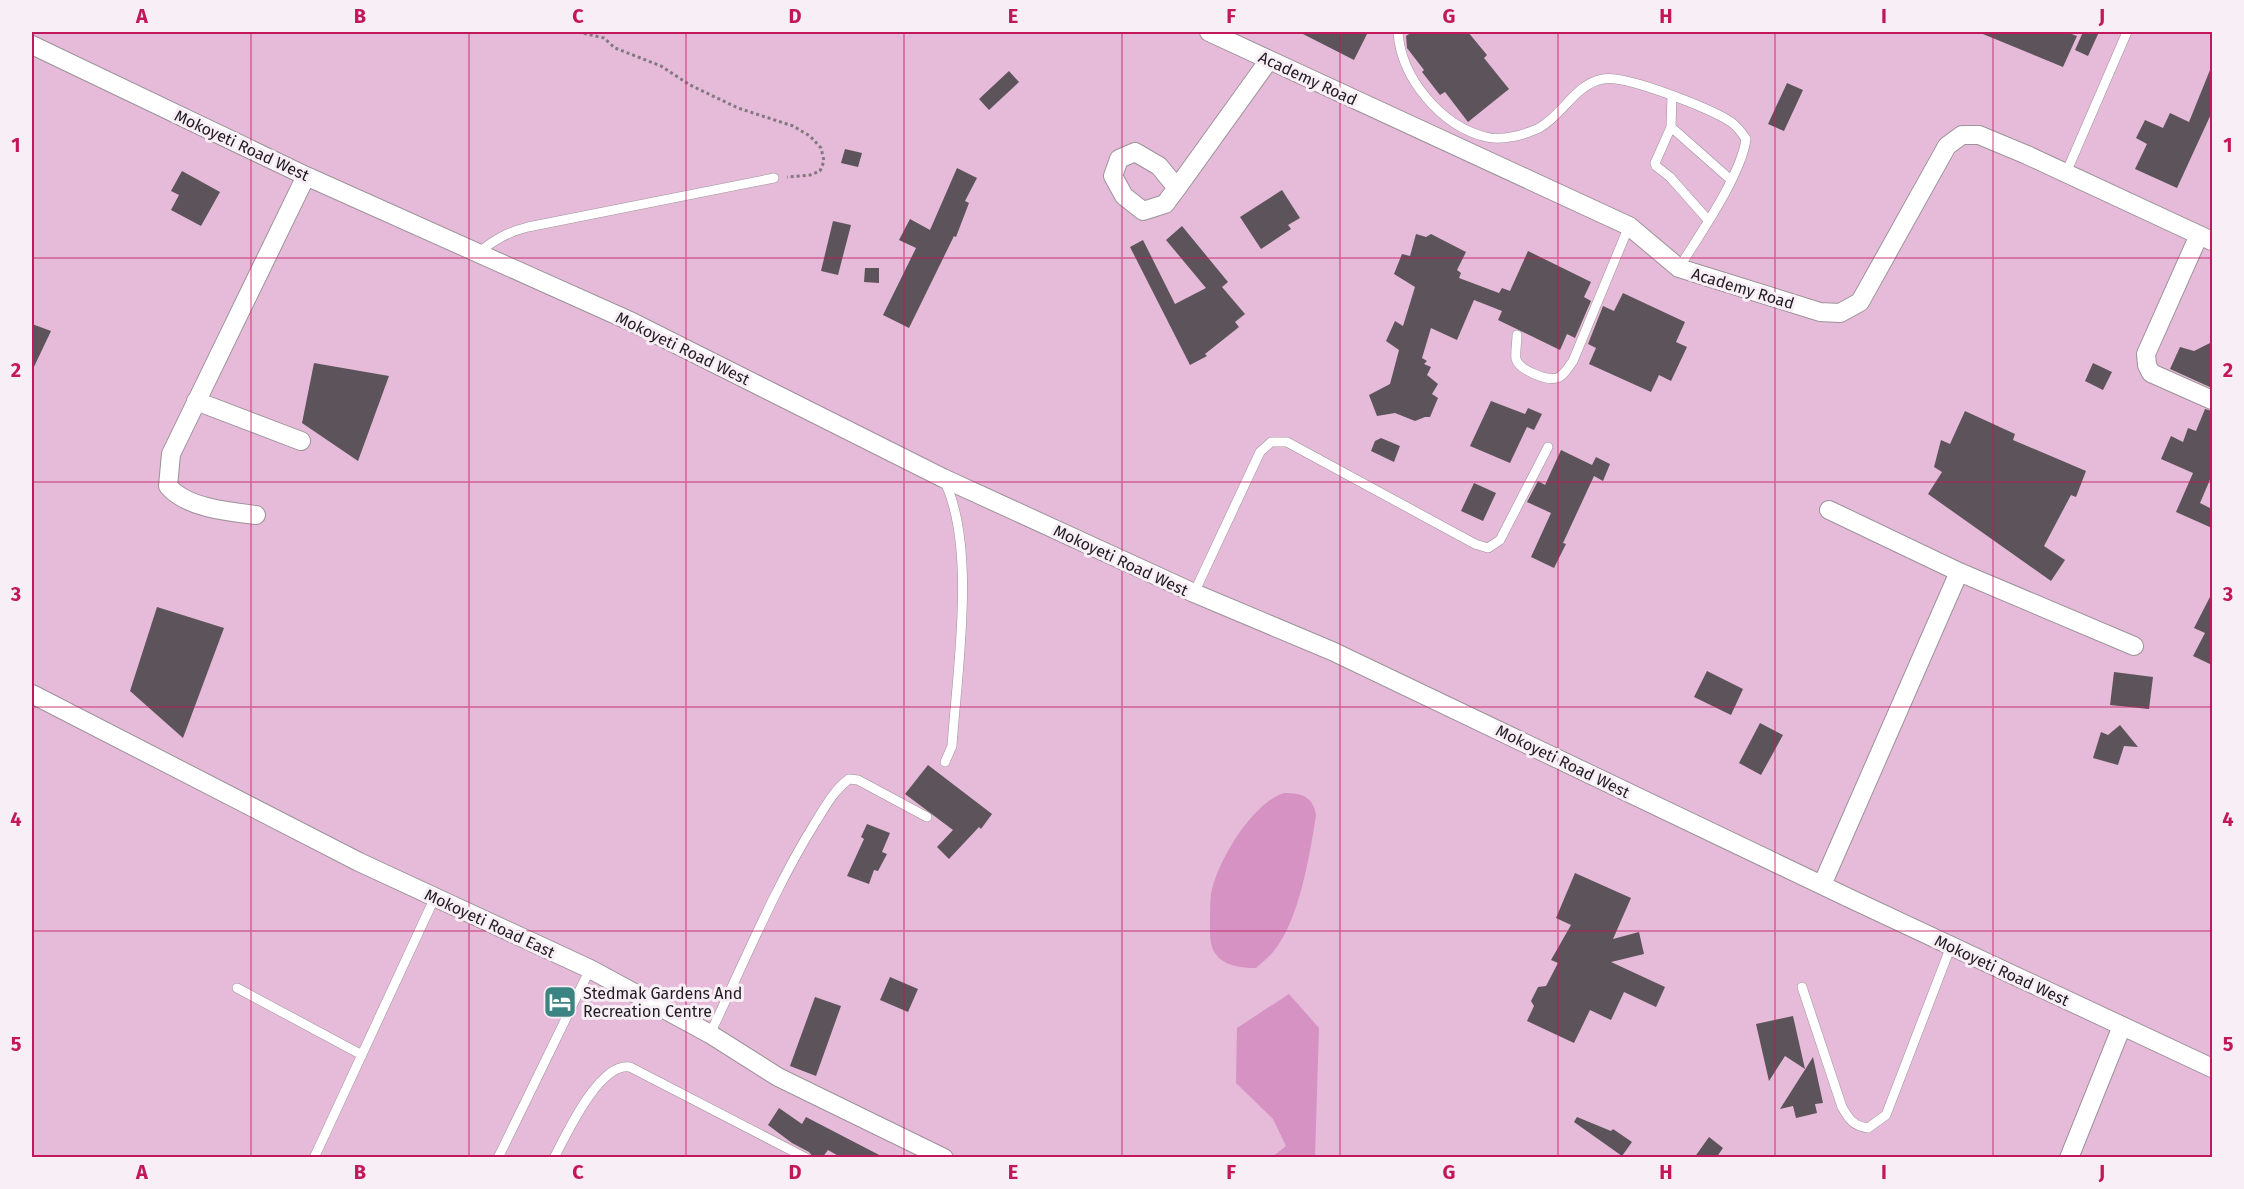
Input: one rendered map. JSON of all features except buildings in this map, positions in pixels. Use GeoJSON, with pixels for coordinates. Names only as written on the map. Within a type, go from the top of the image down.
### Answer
{"type":"FeatureCollection","features":[{"type":"Feature","properties":{"kind":"street","name":"Academy Road"},"geometry":{"type":"LineString","coordinates":[[1209,32],[1629,226],[1679,268],[1820,312],[1840,313],[1860,302],[1947,146],[1962,135],[1979,135],[2206,238]]}},
{"type":"Feature","properties":{"kind":"street","name":"Mokoyeti Road West"},"geometry":{"type":"LineString","coordinates":[[32,45],[306,176],[632,322],[943,478],[1194,593],[1332,651],[2212,1068]]}},
{"type":"Feature","properties":{"kind":"street"},"geometry":{"type":"LineString","coordinates":[[1177,188],[1269,60]]}},
{"type":"Feature","properties":{"kind":"street"},"geometry":{"type":"LineString","coordinates":[[256,515],[225,511],[180,496],[168,486],[171,454],[306,176]]}},
{"type":"Feature","properties":{"kind":"street"},"geometry":{"type":"LineString","coordinates":[[2206,238],[2146,354],[2146,365],[2151,373],[2212,400]]}},
{"type":"Feature","properties":{"kind":"street"},"geometry":{"type":"LineString","coordinates":[[196,400],[301,441]]}},
{"type":"Feature","properties":{"kind":"street"},"geometry":{"type":"LineString","coordinates":[[1829,510],[1959,572],[2134,646]]}},
{"type":"Feature","properties":{"kind":"street"},"geometry":{"type":"LineString","coordinates":[[1822,885],[1959,572]]}},
{"type":"Feature","properties":{"kind":"street","name":"Mokoyeti Road East"},"geometry":{"type":"LineString","coordinates":[[32,694],[359,862],[590,969],[710,1034],[778,1077],[939,1157]]}},
{"type":"Feature","properties":{"kind":"street"},"geometry":{"type":"LineString","coordinates":[[2069,1158],[2122,1026]]}},
{"type":"Feature","properties":{"kind":"lane"},"geometry":{"type":"LineString","coordinates":[[1398,32],[1411,78],[1433,107],[1461,126],[1486,137],[1517,136],[1540,127],[1555,116],[1577,93],[1595,81],[1606,78],[1639,83],[1731,122],[1746,139],[1744,151],[1731,180],[1679,268]]}},
{"type":"Feature","properties":{"kind":"lane"},"geometry":{"type":"LineString","coordinates":[[2066,173],[2127,32]]}},
{"type":"Feature","properties":{"kind":"lane"},"geometry":{"type":"LineString","coordinates":[[1672,96],[1671,127],[1656,159],[1656,166],[1670,177],[1708,220]]}},
{"type":"Feature","properties":{"kind":"lane"},"geometry":{"type":"LineString","coordinates":[[1671,127],[1731,180]]}},
{"type":"Feature","properties":{"kind":"lane"},"geometry":{"type":"LineString","coordinates":[[478,253],[496,238],[528,226],[774,178]]}},
{"type":"Feature","properties":{"kind":"lane"},"geometry":{"type":"LineString","coordinates":[[1518,336],[1516,358],[1523,368],[1549,378],[1556,379],[1562,376],[1573,361],[1629,226]]}},
{"type":"Feature","properties":{"kind":"lane"},"geometry":{"type":"LineString","coordinates":[[1194,593],[1260,452],[1271,442],[1287,442],[1475,544],[1488,548],[1500,540],[1548,447]]}},
{"type":"Feature","properties":{"kind":"lane"},"geometry":{"type":"LineString","coordinates":[[943,478],[951,494],[960,539],[962,589],[952,746],[945,762]]}},
{"type":"Feature","properties":{"kind":"lane"},"geometry":{"type":"LineString","coordinates":[[710,1034],[796,853],[842,784],[849,779],[858,780],[927,817]]}},
{"type":"Feature","properties":{"kind":"lane"},"geometry":{"type":"LineString","coordinates":[[314,1158],[435,897]]}},
{"type":"Feature","properties":{"kind":"lane"},"geometry":{"type":"LineString","coordinates":[[1802,987],[1842,1107],[1850,1121],[1860,1127],[1868,1128],[1886,1115],[1951,946]]}},
{"type":"Feature","properties":{"kind":"lane"},"geometry":{"type":"LineString","coordinates":[[498,1158],[590,969]]}},
{"type":"Feature","properties":{"kind":"lane"},"geometry":{"type":"LineString","coordinates":[[237,988],[362,1055]]}},
{"type":"Feature","properties":{"kind":"lane"},"geometry":{"type":"LineString","coordinates":[[554,1158],[588,1097],[600,1082],[617,1067],[623,1066],[630,1067],[806,1158]]}},
{"type":"Feature","properties":{"kind":"path"},"geometry":{"type":"LineString","coordinates":[[578,32],[604,38],[615,48],[661,66],[690,85],[720,100],[793,126],[810,136],[821,148],[824,161],[820,171],[810,175],[774,178]]}},
{"type":"Feature","properties":{"kind":"shaded area"},"geometry":{"type":"Polygon","coordinates":[[[32,32],[2212,32],[2212,1157],[32,1157],[32,32]]]}},
{"type":"Feature","properties":{"kind":"shaded area"},"geometry":{"type":"Polygon","coordinates":[[[1284,793],[1305,797],[1312,804],[1316,815],[1302,887],[1290,923],[1273,952],[1256,968],[1233,965],[1218,957],[1213,949],[1210,929],[1211,894],[1220,866],[1248,821],[1260,808],[1284,793]]]}},
{"type":"Feature","properties":{"kind":"shaded area"},"geometry":{"type":"Polygon","coordinates":[[[1289,994],[1319,1028],[1315,1157],[1272,1157],[1286,1146],[1273,1119],[1236,1083],[1237,1028],[1289,994]]]}},
{"type":"Feature","properties":{"kind":"place","name":"Stedmak Gardens And Recreation Centre"},"geometry":{"type":"Point","coordinates":[560,1002]}}]}
